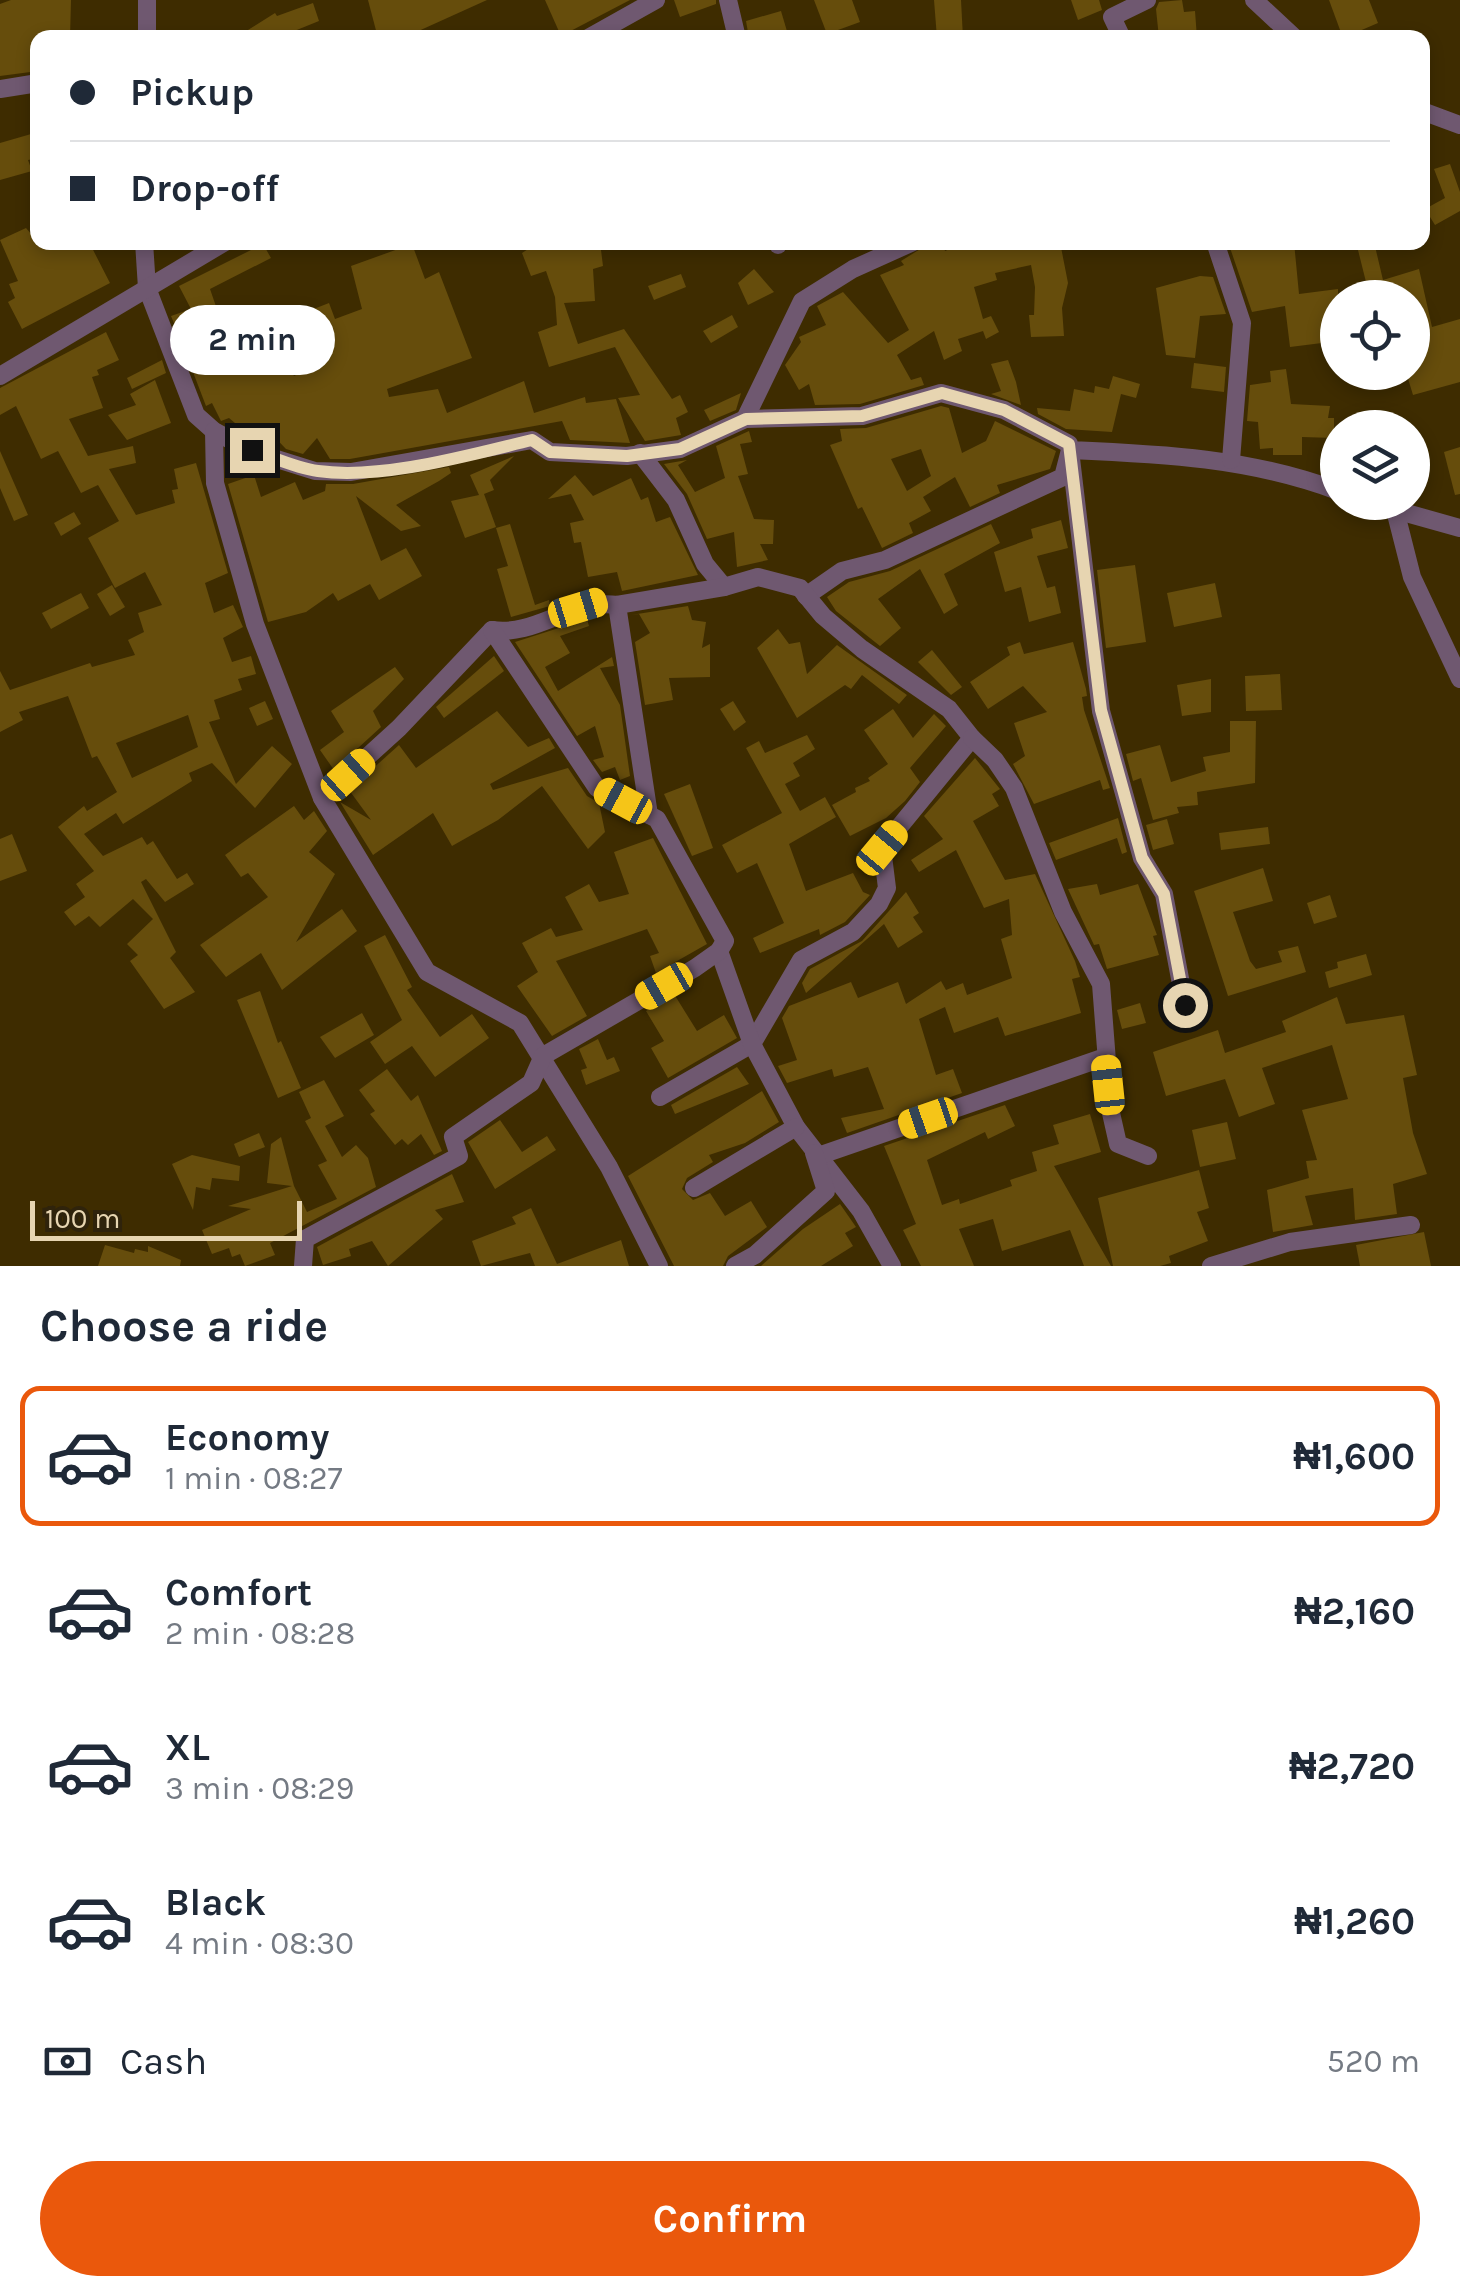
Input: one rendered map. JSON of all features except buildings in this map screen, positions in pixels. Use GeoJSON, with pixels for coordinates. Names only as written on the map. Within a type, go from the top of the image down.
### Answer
{"type":"FeatureCollection","features":[{"type":"Feature","properties":{"kind":"street"},"geometry":{"type":"LineString","coordinates":[[147,0],[147,30]]}},
{"type":"Feature","properties":{"kind":"street"},"geometry":{"type":"LineString","coordinates":[[728,0],[736,30]]}},
{"type":"Feature","properties":{"kind":"street"},"geometry":{"type":"LineString","coordinates":[[1118,30],[1112,17],[1147,0]]}},
{"type":"Feature","properties":{"kind":"street"},"geometry":{"type":"LineString","coordinates":[[1254,0],[1286,30]]}},
{"type":"Feature","properties":{"kind":"street"},"geometry":{"type":"LineString","coordinates":[[601,30],[648,2]]}},
{"type":"Feature","properties":{"kind":"street"},"geometry":{"type":"LineString","coordinates":[[0,90],[30,84]]}},
{"type":"Feature","properties":{"kind":"street"},"geometry":{"type":"LineString","coordinates":[[1430,114],[1460,125]]}},
{"type":"Feature","properties":{"kind":"street"},"geometry":{"type":"LineString","coordinates":[[145,250],[148,288],[196,415],[214,431],[252,450],[315,471],[392,467],[532,440],[550,452],[605,457],[680,449],[746,419],[862,416],[942,393],[1004,410],[1069,444],[1101,710],[1142,858],[1164,894],[1185,1005]]}},
{"type":"Feature","properties":{"kind":"street"},"geometry":{"type":"LineString","coordinates":[[0,376],[212,250]]}},
{"type":"Feature","properties":{"kind":"street"},"geometry":{"type":"LineString","coordinates":[[746,419],[802,301],[854,269],[896,250]]}},
{"type":"Feature","properties":{"kind":"street"},"geometry":{"type":"LineString","coordinates":[[1219,250],[1242,323],[1231,460]]}},
{"type":"Feature","properties":{"kind":"street"},"geometry":{"type":"LineString","coordinates":[[214,431],[215,483],[254,624],[322,798],[427,972],[520,1022],[609,1166],[659,1266]]}},
{"type":"Feature","properties":{"kind":"street"},"geometry":{"type":"LineString","coordinates":[[1070,450],[1231,460],[1298,475],[1320,484]]}},
{"type":"Feature","properties":{"kind":"street"},"geometry":{"type":"LineString","coordinates":[[806,596],[842,571],[885,560],[1063,476],[1070,450]]}},
{"type":"Feature","properties":{"kind":"street"},"geometry":{"type":"LineString","coordinates":[[640,453],[676,500],[705,564],[724,588]]}},
{"type":"Feature","properties":{"kind":"street"},"geometry":{"type":"LineString","coordinates":[[1398,520],[1412,577],[1460,679]]}},
{"type":"Feature","properties":{"kind":"street"},"geometry":{"type":"LineString","coordinates":[[1423,520],[1460,528]]}},
{"type":"Feature","properties":{"kind":"street"},"geometry":{"type":"LineString","coordinates":[[492,630],[509,633],[599,602],[617,605],[724,588],[758,577],[800,588],[862,649],[949,709],[996,760],[1014,788],[1063,912],[1101,984],[1105,1057],[1118,1144],[1148,1156]]}},
{"type":"Feature","properties":{"kind":"street"},"geometry":{"type":"LineString","coordinates":[[617,605],[649,815]]}},
{"type":"Feature","properties":{"kind":"street"},"geometry":{"type":"LineString","coordinates":[[322,798],[399,728],[492,630]]}},
{"type":"Feature","properties":{"kind":"street"},"geometry":{"type":"LineString","coordinates":[[304,1266],[305,1238],[460,1156],[454,1137],[531,1084],[542,1056],[719,951],[724,940],[656,819],[597,788],[492,630]]}},
{"type":"Feature","properties":{"kind":"street"},"geometry":{"type":"LineString","coordinates":[[660,1098],[752,1044],[802,960],[852,932],[886,896],[882,848],[972,738]]}},
{"type":"Feature","properties":{"kind":"street"},"geometry":{"type":"LineString","coordinates":[[719,951],[752,1044],[796,1127],[861,1210],[892,1266]]}},
{"type":"Feature","properties":{"kind":"street"},"geometry":{"type":"LineString","coordinates":[[817,1152],[1105,1057]]}},
{"type":"Feature","properties":{"kind":"street"},"geometry":{"type":"LineString","coordinates":[[694,1188],[796,1127]]}},
{"type":"Feature","properties":{"kind":"street"},"geometry":{"type":"LineString","coordinates":[[735,1266],[755,1255],[826,1192],[817,1152]]}},
{"type":"Feature","properties":{"kind":"street"},"geometry":{"type":"LineString","coordinates":[[1211,1266],[1290,1242],[1411,1225]]}},
{"type":"Feature","properties":{"kind":"route"},"geometry":{"type":"LineString","coordinates":[[252,450],[315,471],[334,472],[392,467],[532,440],[550,452],[627,456],[680,449],[746,419],[862,416],[942,393],[1004,410],[1069,444],[1101,710],[1113,766],[1142,858],[1164,894],[1185,1005]]}}]}
